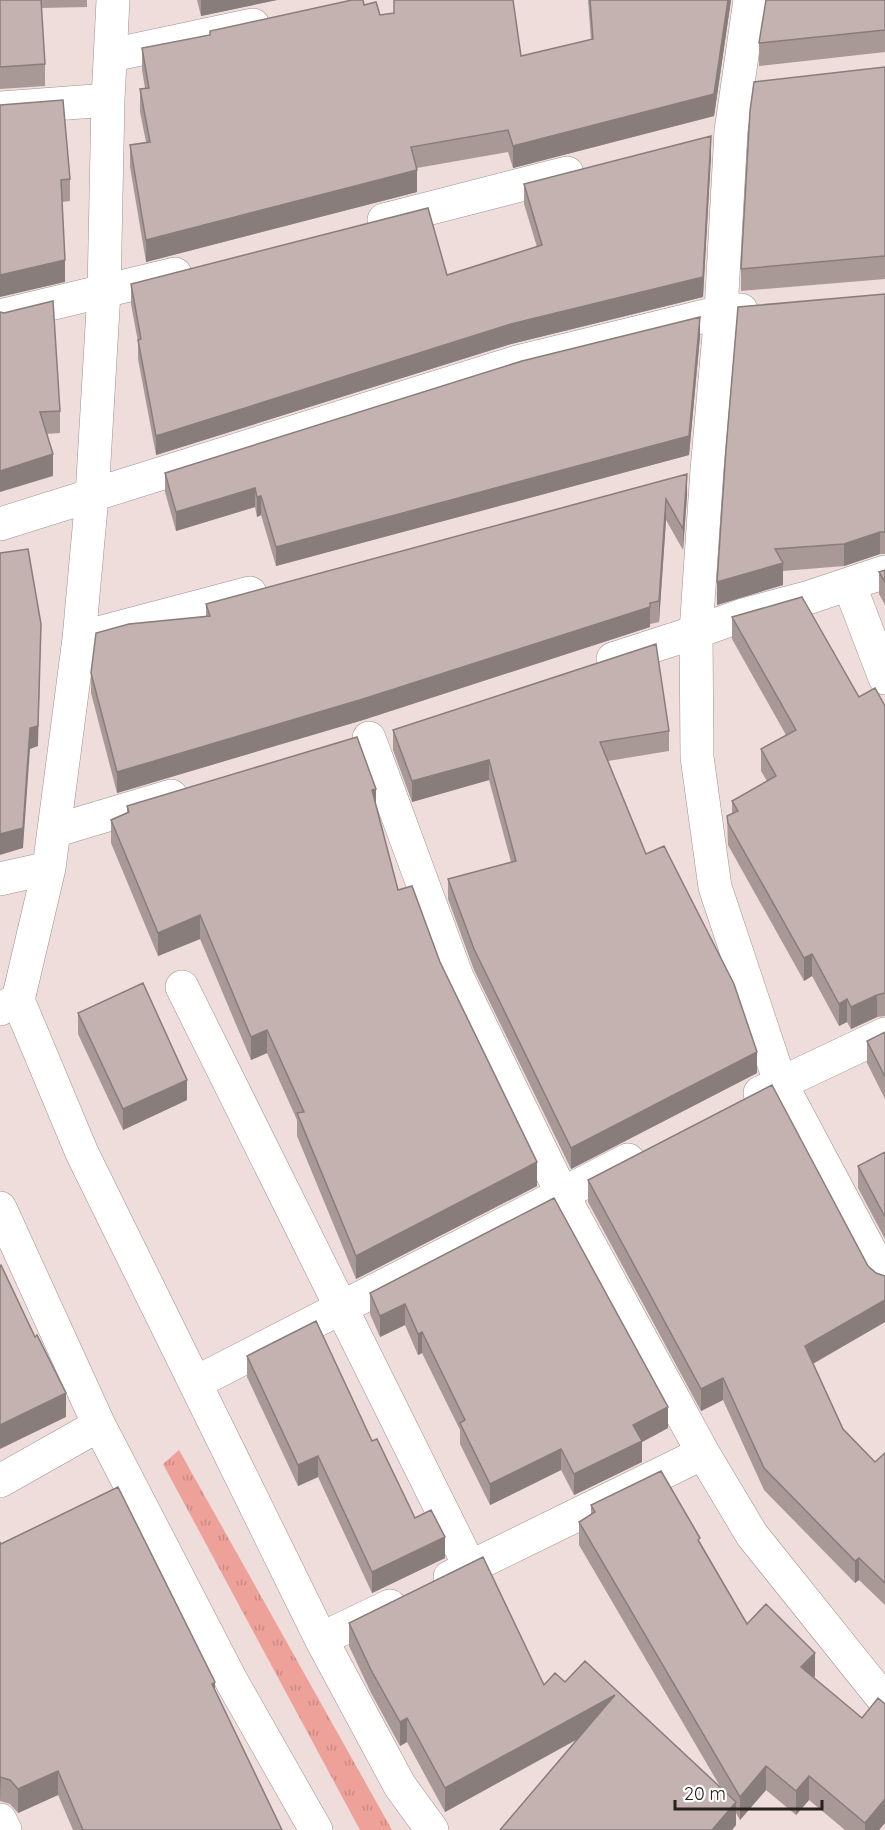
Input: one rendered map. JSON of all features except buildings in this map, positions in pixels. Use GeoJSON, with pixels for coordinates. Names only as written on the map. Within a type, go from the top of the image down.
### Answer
{"type":"FeatureCollection","features":[{"type":"Feature","properties":{"kind":"street"},"geometry":{"type":"LineString","coordinates":[[113,0],[108,100],[104,292],[92,496],[80,639],[49,868],[9,1004],[321,1639],[400,1786],[432,1830]]}},
{"type":"Feature","properties":{"kind":"street"},"geometry":{"type":"LineString","coordinates":[[750,0],[731,130],[721,312],[707,470],[696,632],[698,757],[715,887],[780,1082],[885,1279]]}},
{"type":"Feature","properties":{"kind":"street"},"geometry":{"type":"LineString","coordinates":[[112,55],[285,18]]}},
{"type":"Feature","properties":{"kind":"street"},"geometry":{"type":"LineString","coordinates":[[736,87],[771,83]]}},
{"type":"Feature","properties":{"kind":"street"},"geometry":{"type":"LineString","coordinates":[[0,108],[108,100]]}},
{"type":"Feature","properties":{"kind":"street"},"geometry":{"type":"LineString","coordinates":[[697,139],[731,130]]}},
{"type":"Feature","properties":{"kind":"street"},"geometry":{"type":"LineString","coordinates":[[355,227],[594,166]]}},
{"type":"Feature","properties":{"kind":"street"},"geometry":{"type":"LineString","coordinates":[[0,316],[206,265]]}},
{"type":"Feature","properties":{"kind":"street"},"geometry":{"type":"LineString","coordinates":[[0,524],[517,362],[721,312],[768,308]]}},
{"type":"Feature","properties":{"kind":"street"},"geometry":{"type":"LineString","coordinates":[[673,479],[707,470]]}},
{"type":"Feature","properties":{"kind":"street"},"geometry":{"type":"LineString","coordinates":[[583,669],[743,615],[810,597],[885,572]]}},
{"type":"Feature","properties":{"kind":"street"},"geometry":{"type":"LineString","coordinates":[[849,584],[885,678]]}},
{"type":"Feature","properties":{"kind":"street"},"geometry":{"type":"LineString","coordinates":[[80,639],[273,587]]}},
{"type":"Feature","properties":{"kind":"street"},"geometry":{"type":"LineString","coordinates":[[369,737],[457,977],[562,1194],[703,1453],[752,1535],[885,1701]]}},
{"type":"Feature","properties":{"kind":"street"},"geometry":{"type":"LineString","coordinates":[[54,831],[200,787]]}},
{"type":"Feature","properties":{"kind":"street"},"geometry":{"type":"LineString","coordinates":[[0,879],[49,868]]}},
{"type":"Feature","properties":{"kind":"street"},"geometry":{"type":"LineString","coordinates":[[182,987],[470,1567]]}},
{"type":"Feature","properties":{"kind":"street"},"geometry":{"type":"LineString","coordinates":[[738,1104],[780,1082],[885,1034]]}},
{"type":"Feature","properties":{"kind":"street"},"geometry":{"type":"LineString","coordinates":[[195,1383],[656,1146]]}},
{"type":"Feature","properties":{"kind":"street"},"geometry":{"type":"LineString","coordinates":[[0,1208],[99,1425],[232,1682],[316,1830]]}},
{"type":"Feature","properties":{"kind":"street"},"geometry":{"type":"LineString","coordinates":[[0,1481],[99,1425]]}},
{"type":"Feature","properties":{"kind":"street"},"geometry":{"type":"LineString","coordinates":[[321,1639],[703,1453]]}},
{"type":"Feature","properties":{"kind":"street"},"geometry":{"type":"LineString","coordinates":[[0,1820],[5,1830]]}},
{"type":"Feature","properties":{"kind":"green space"},"geometry":{"type":"Polygon","coordinates":[[[179,1450],[392,1830],[360,1830],[163,1464],[179,1450]]]}}]}
